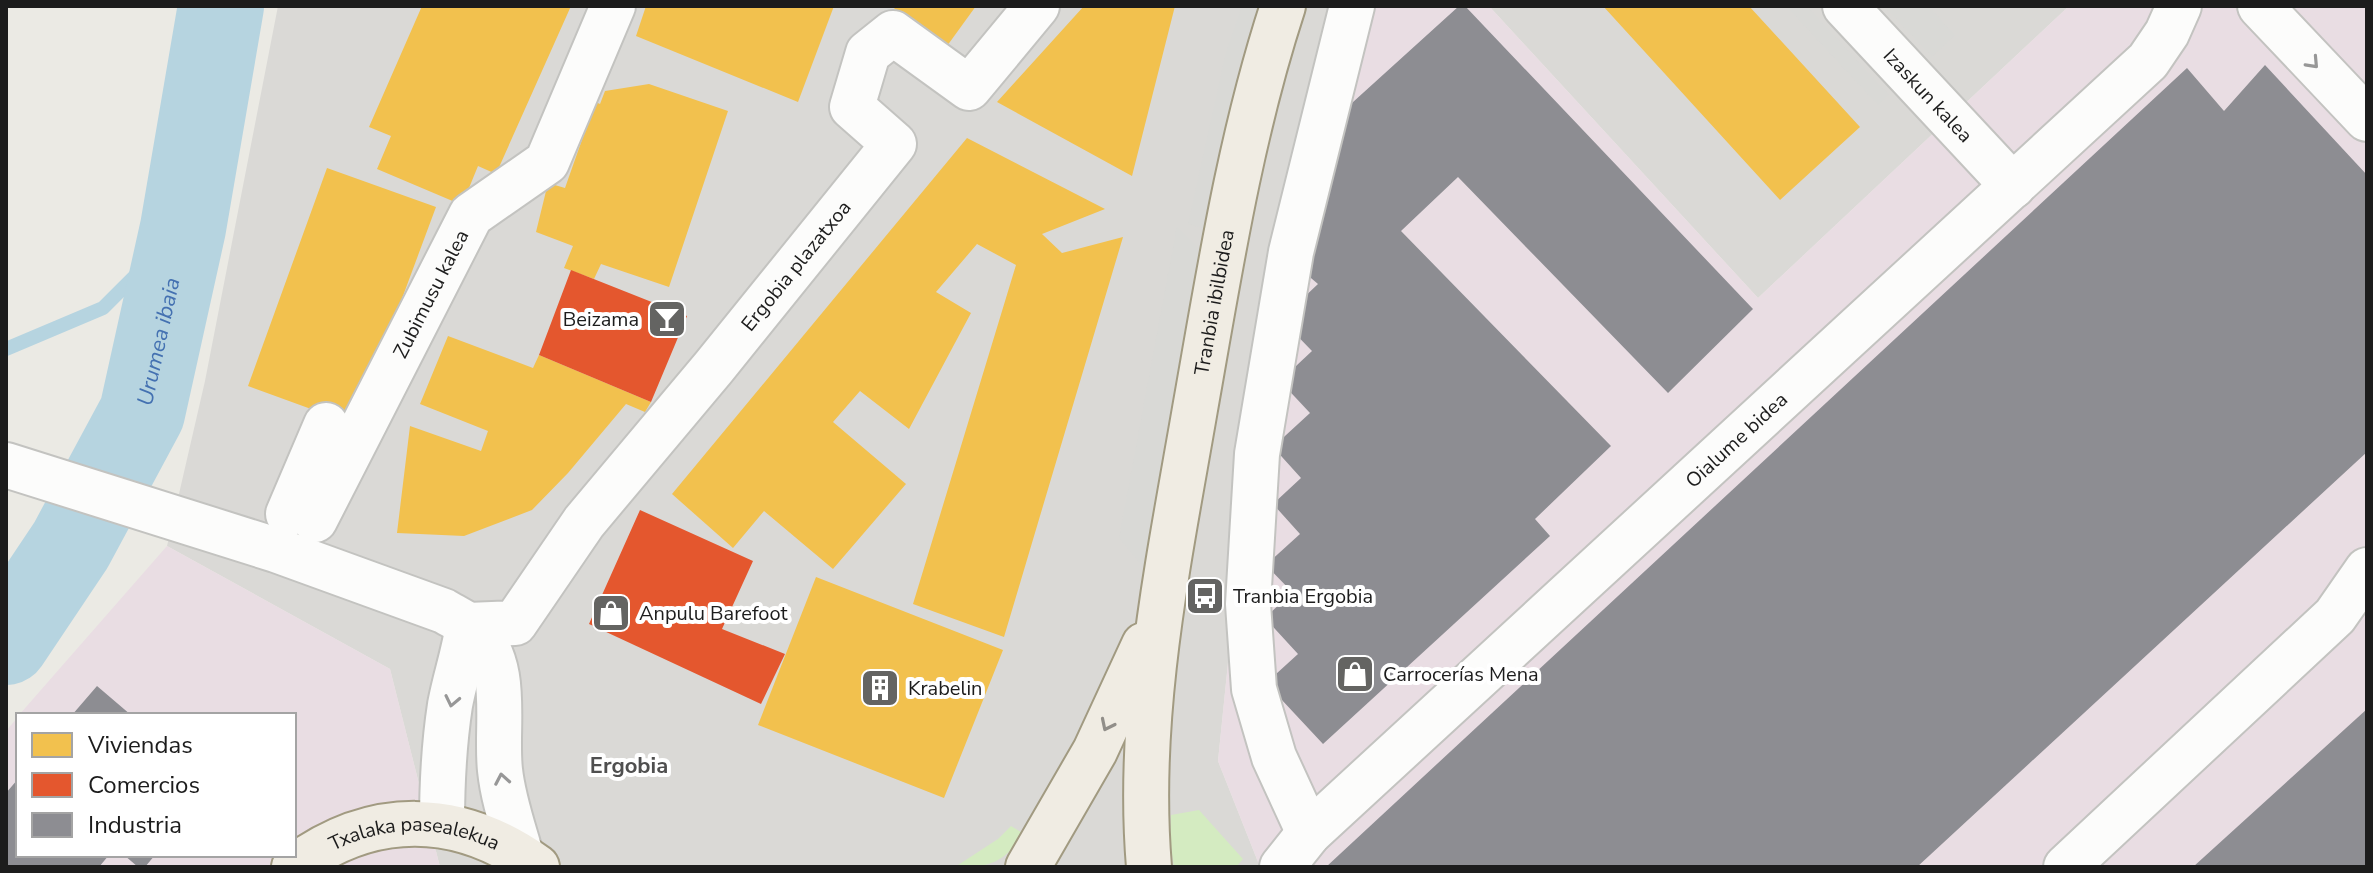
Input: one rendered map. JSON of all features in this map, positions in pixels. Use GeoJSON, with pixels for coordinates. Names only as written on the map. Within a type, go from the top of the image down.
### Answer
{"type":"FeatureCollection","features":[{"type":"Feature","properties":{"kind":"main road","name":"Tranbia ibilbidea"},"geometry":{"type":"LineString","coordinates":[[1149,867],[1147,749],[1161,602],[1231,208],[1252,111],[1283,6]]}},
{"type":"Feature","properties":{"kind":"main road","name":"Tranbia ibilbidea"},"geometry":{"type":"LineString","coordinates":[[1028,867],[1095,751],[1161,602]]}},
{"type":"Feature","properties":{"kind":"main road","name":"Txalaka pasealekua"},"geometry":{"type":"LineString","coordinates":[[294,867],[331,842],[361,831],[404,823],[442,824],[485,837],[529,861]]}},
{"type":"Feature","properties":{"kind":"street","name":"Zubimusu kalea"},"geometry":{"type":"LineString","coordinates":[[315,520],[471,215],[547,162],[613,6]]}},
{"type":"Feature","properties":{"kind":"street","name":"Ergobia plazatxoa"},"geometry":{"type":"LineString","coordinates":[[468,625],[515,623],[584,522],[894,144],[852,107],[868,53],[893,33],[969,88],[1037,6]]}},
{"type":"Feature","properties":{"kind":"street"},"geometry":{"type":"LineString","coordinates":[[1309,833],[1274,757],[1254,689],[1248,604],[1257,454],[1291,252],[1352,6]]}},
{"type":"Feature","properties":{"kind":"street","name":"Izaskun kalea"},"geometry":{"type":"LineString","coordinates":[[1845,6],[2013,186]]}},
{"type":"Feature","properties":{"kind":"street","name":"Oialume bidea"},"geometry":{"type":"LineString","coordinates":[[1282,867],[1309,833],[2148,61],[2167,33],[2179,6]]}},
{"type":"Feature","properties":{"kind":"street"},"geometry":{"type":"LineString","coordinates":[[2260,6],[2367,119]]}},
{"type":"Feature","properties":{"kind":"street"},"geometry":{"type":"LineString","coordinates":[[264,547],[286,520],[326,425]]}},
{"type":"Feature","properties":{"kind":"street"},"geometry":{"type":"LineString","coordinates":[[6,465],[264,547],[444,611],[468,625],[486,647],[495,670],[500,694],[500,770],[529,861]]}},
{"type":"Feature","properties":{"kind":"street"},"geometry":{"type":"LineString","coordinates":[[2066,867],[2351,612],[2367,570]]}},
{"type":"Feature","properties":{"kind":"street"},"geometry":{"type":"LineString","coordinates":[[442,824],[445,746],[451,700],[464,654],[468,625]]}},
{"type":"Feature","properties":{"kind":"shaded area"},"geometry":{"type":"Polygon","coordinates":[[[278,6],[1331,6],[1264,309],[1218,761],[1260,867],[440,867],[390,669],[167,546],[205,381],[278,6]]]}},
{"type":"Feature","properties":{"kind":"shaded area"},"geometry":{"type":"Polygon","coordinates":[[[1242,6],[1257,6],[1242,55],[1205,229],[1188,224],[1226,52],[1242,6]]]}},
{"type":"Feature","properties":{"kind":"shaded area"},"geometry":{"type":"Polygon","coordinates":[[[1331,6],[1489,6],[1758,298],[2069,6],[2367,6],[2367,867],[1260,867],[1218,761],[1264,309],[1331,6]]]}},
{"type":"Feature","properties":{"kind":"shaded area"},"geometry":{"type":"Polygon","coordinates":[[[1489,6],[2069,6],[1758,298],[1489,6]]]}},
{"type":"Feature","properties":{"kind":"shaded area"},"geometry":{"type":"Polygon","coordinates":[[[1786,6],[1807,6],[1889,95],[1878,105],[1786,6]]]}},
{"type":"Feature","properties":{"kind":"shaded area"},"geometry":{"type":"Polygon","coordinates":[[[1884,6],[1928,6],[1955,35],[1932,57],[1884,6]]]}},
{"type":"Feature","properties":{"kind":"shaded area"},"geometry":{"type":"Polygon","coordinates":[[[1177,226],[1202,251],[1144,568],[1119,538],[1177,226]]]}},
{"type":"Feature","properties":{"kind":"shaded area"},"geometry":{"type":"Polygon","coordinates":[[[167,546],[390,669],[440,867],[6,867],[6,731],[16,719],[16,857],[296,857],[296,713],[21,713],[167,546]]]}},
{"type":"Feature","properties":{"kind":"green space"},"geometry":{"type":"Polygon","coordinates":[[[1199,810],[1243,859],[1236,867],[1174,867],[1170,842],[1171,815],[1199,810]]]}},
{"type":"Feature","properties":{"kind":"green space"},"geometry":{"type":"Polygon","coordinates":[[[1011,826],[1026,835],[1009,852],[995,862],[955,867],[998,839],[1011,826]]]}},
{"type":"Feature","properties":{"kind":"building: Viviendas"},"geometry":{"type":"Polygon","coordinates":[[[422,6],[571,6],[496,174],[478,166],[462,205],[377,169],[391,136],[369,127],[422,6]]]}},
{"type":"Feature","properties":{"kind":"building: Viviendas"},"geometry":{"type":"Polygon","coordinates":[[[646,6],[834,6],[798,102],[636,36],[646,6]]]}},
{"type":"Feature","properties":{"kind":"building: Viviendas"},"geometry":{"type":"Polygon","coordinates":[[[891,6],[976,6],[947,46],[891,6]]]}},
{"type":"Feature","properties":{"kind":"building: Viviendas"},"geometry":{"type":"Polygon","coordinates":[[[1084,6],[1175,6],[1132,176],[997,102],[1084,6]]]}},
{"type":"Feature","properties":{"kind":"building: Viviendas"},"geometry":{"type":"Polygon","coordinates":[[[1603,6],[1749,6],[1860,127],[1780,200],[1603,6]]]}},
{"type":"Feature","properties":{"kind":"building: Viviendas"},"geometry":{"type":"Polygon","coordinates":[[[649,84],[728,111],[669,287],[601,264],[594,279],[564,268],[573,246],[536,232],[548,183],[565,188],[584,134],[580,132],[591,100],[600,104],[605,91],[649,84]]]}},
{"type":"Feature","properties":{"kind":"building: Viviendas"},"geometry":{"type":"Polygon","coordinates":[[[967,138],[1105,209],[1042,234],[1062,253],[1123,237],[1004,637],[913,604],[1016,265],[977,244],[936,292],[971,313],[909,429],[860,391],[833,422],[906,484],[833,569],[764,511],[733,548],[672,494],[967,138]]]}},
{"type":"Feature","properties":{"kind":"building: Viviendas"},"geometry":{"type":"Polygon","coordinates":[[[327,168],[436,207],[355,425],[248,386],[327,168]]]}},
{"type":"Feature","properties":{"kind":"building: Viviendas"},"geometry":{"type":"Polygon","coordinates":[[[448,336],[533,368],[539,355],[651,402],[645,412],[626,404],[532,510],[464,536],[397,533],[410,426],[481,451],[488,431],[420,404],[448,336]]]}},
{"type":"Feature","properties":{"kind":"building: Viviendas","name":"Krabelin"},"geometry":{"type":"Polygon","coordinates":[[[816,577],[1003,650],[944,798],[758,725],[816,577]]]}},
{"type":"Feature","properties":{"kind":"building: Comercios"},"geometry":{"type":"Polygon","coordinates":[[[571,270],[687,316],[651,402],[539,355],[571,270]]]}},
{"type":"Feature","properties":{"kind":"building: Comercios"},"geometry":{"type":"Polygon","coordinates":[[[640,510],[753,561],[722,629],[785,654],[761,704],[589,624],[640,510]]]}},
{"type":"Feature","properties":{"kind":"building: Industria"},"geometry":{"type":"Polygon","coordinates":[[[1459,6],[1465,6],[1753,309],[1668,393],[1458,177],[1401,231],[1611,446],[1535,519],[1550,536],[1323,744],[1266,683],[1298,654],[1265,618],[1292,592],[1266,565],[1300,534],[1273,504],[1301,478],[1273,447],[1310,413],[1280,381],[1312,351],[1281,319],[1318,284],[1298,267],[1342,112],[1459,6]]]}},
{"type":"Feature","properties":{"kind":"building: Industria"},"geometry":{"type":"Polygon","coordinates":[[[2265,65],[2367,175],[2367,452],[1917,867],[1326,867],[2187,68],[2224,111],[2265,65]]]}},
{"type":"Feature","properties":{"kind":"building: Industria"},"geometry":{"type":"Polygon","coordinates":[[[97,686],[129,713],[74,713],[97,686]]]}},
{"type":"Feature","properties":{"kind":"building: Industria"},"geometry":{"type":"Polygon","coordinates":[[[2367,709],[2367,867],[2193,867],[2367,709]]]}},
{"type":"Feature","properties":{"kind":"building: Industria"},"geometry":{"type":"Polygon","coordinates":[[[16,781],[16,857],[107,857],[99,867],[6,867],[6,793],[16,781]]]}},
{"type":"Feature","properties":{"kind":"building: Industria"},"geometry":{"type":"Polygon","coordinates":[[[126,857],[153,857],[145,867],[138,867],[126,857]]]}},
{"type":"Feature","properties":{"kind":"waterway","name":"Urumea ibaia"},"geometry":{"type":"LineString","coordinates":[[6,642],[71,545],[142,413],[183,228],[221,6]]}},
{"type":"Feature","properties":{"kind":"waterway"},"geometry":{"type":"LineString","coordinates":[[6,349],[103,308],[183,228]]}},
{"type":"Feature","properties":{"kind":"place","name":"Beizama"},"geometry":{"type":"Point","coordinates":[667,319]}},
{"type":"Feature","properties":{"kind":"place","name":"Tranbia Ergobia"},"geometry":{"type":"Point","coordinates":[1205,596]}},
{"type":"Feature","properties":{"kind":"place","name":"Anpulu Barefoot"},"geometry":{"type":"Point","coordinates":[611,613]}},
{"type":"Feature","properties":{"kind":"place","name":"Carrocerías Mena"},"geometry":{"type":"Point","coordinates":[1355,674]}},
{"type":"Feature","properties":{"kind":"place","name":"Krabelin"},"geometry":{"type":"Point","coordinates":[880,688]}},
{"type":"Feature","properties":{"kind":"district","name":"Ergobia"},"geometry":{"type":"Point","coordinates":[629,765]}}]}
